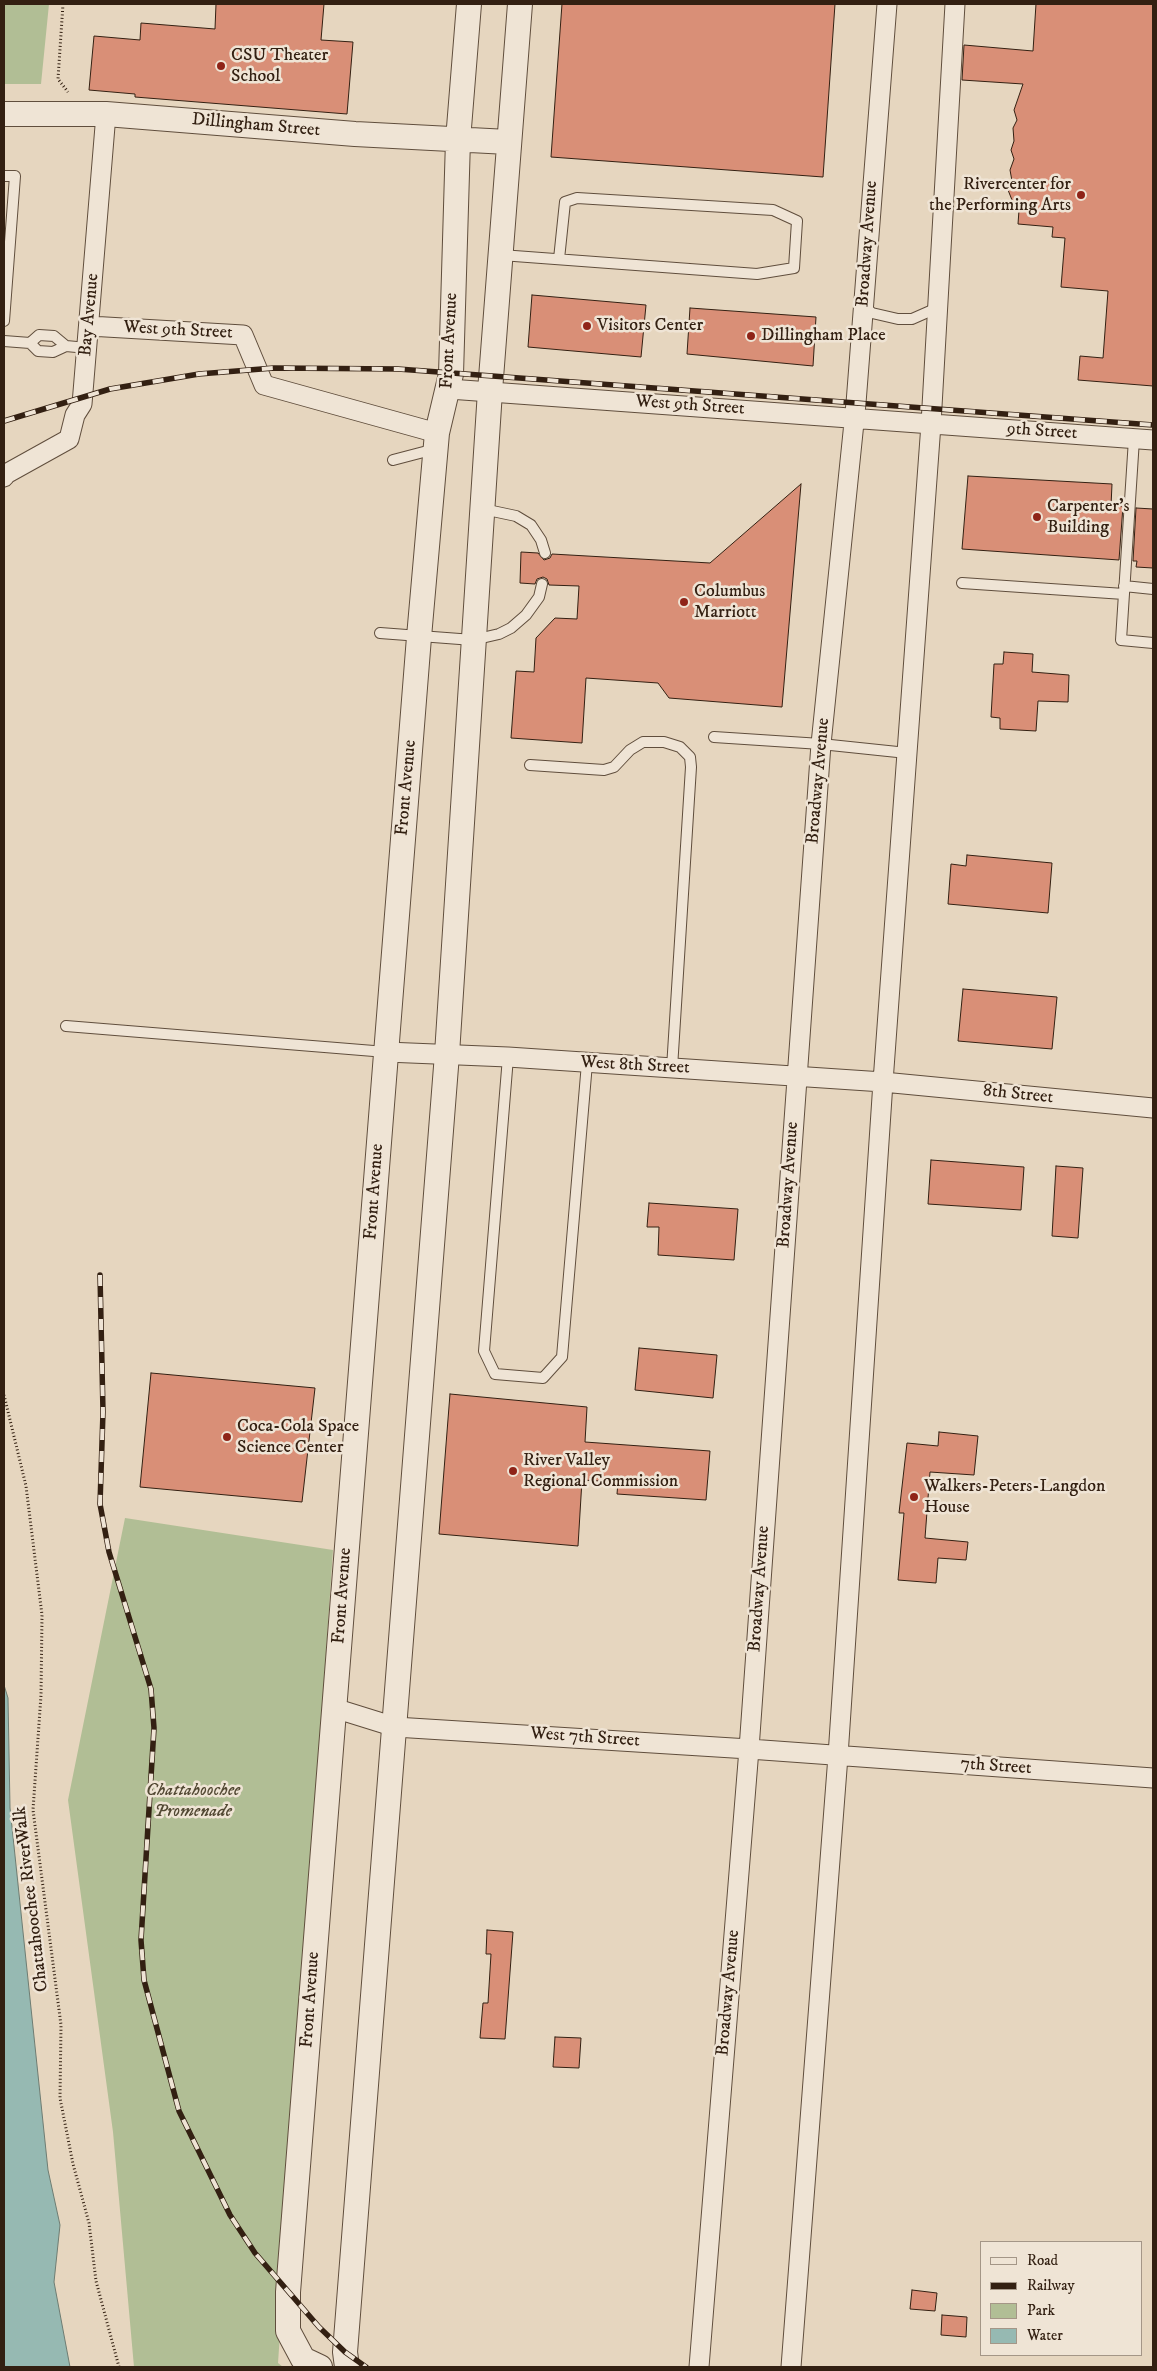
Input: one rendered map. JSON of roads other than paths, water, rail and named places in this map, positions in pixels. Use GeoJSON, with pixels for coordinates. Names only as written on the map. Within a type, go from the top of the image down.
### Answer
{"type":"FeatureCollection","features":[{"type":"Feature","properties":{"kind":"street","name":"Front Avenue"},"geometry":{"type":"LineString","coordinates":[[320,2367],[302,2359],[288,2331],[288,2292],[419,637],[437,441],[449,389],[458,140],[469,4]]}},
{"type":"Feature","properties":{"kind":"street"},"geometry":{"type":"LineString","coordinates":[[347,2367],[345,2352],[447,1054],[490,390],[520,4]]}},
{"type":"Feature","properties":{"kind":"street","name":"Broadway Avenue"},"geometry":{"type":"LineString","coordinates":[[699,2367],[748,1748],[821,744],[854,418],[887,4]]}},
{"type":"Feature","properties":{"kind":"street"},"geometry":{"type":"LineString","coordinates":[[791,2367],[838,1756],[883,1082],[931,424],[955,4]]}},
{"type":"Feature","properties":{"kind":"street","name":"Dillingham Street"},"geometry":{"type":"LineString","coordinates":[[4,114],[106,114],[355,134],[508,142]]}},
{"type":"Feature","properties":{"kind":"street","name":"Bay Avenue"},"geometry":{"type":"LineString","coordinates":[[4,477],[6,474],[68,439],[75,416],[82,404],[106,114]]}},
{"type":"Feature","properties":{"kind":"street","name":"West 9th Street"},"geometry":{"type":"LineString","coordinates":[[89,326],[243,335],[264,385],[437,441]]}},
{"type":"Feature","properties":{"kind":"street","name":"West 9th Street"},"geometry":{"type":"LineString","coordinates":[[449,389],[490,390],[931,424]]}},
{"type":"Feature","properties":{"kind":"street","name":"9th Street"},"geometry":{"type":"LineString","coordinates":[[931,424],[1153,440]]}},
{"type":"Feature","properties":{"kind":"street","name":"West 8th Street"},"geometry":{"type":"LineString","coordinates":[[386,1052],[508,1057],[883,1082]]}},
{"type":"Feature","properties":{"kind":"street","name":"8th Street"},"geometry":{"type":"LineString","coordinates":[[883,1082],[1153,1108]]}},
{"type":"Feature","properties":{"kind":"street","name":"West 7th Street"},"geometry":{"type":"LineString","coordinates":[[334,1708],[395,1727],[748,1748],[838,1756]]}},
{"type":"Feature","properties":{"kind":"street","name":"7th Street"},"geometry":{"type":"LineString","coordinates":[[838,1756],[1153,1778]]}},
{"type":"Feature","properties":{"kind":"lane"},"geometry":{"type":"LineString","coordinates":[[4,176],[15,176],[4,321]]}},
{"type":"Feature","properties":{"kind":"lane"},"geometry":{"type":"LineString","coordinates":[[500,255],[757,274],[794,268],[797,221],[773,210],[577,198],[564,202],[559,259]]}},
{"type":"Feature","properties":{"kind":"lane"},"geometry":{"type":"LineString","coordinates":[[863,306],[872,313],[898,319],[912,319],[937,308]]}},
{"type":"Feature","properties":{"kind":"lane"},"geometry":{"type":"LineString","coordinates":[[30,343],[39,335],[54,336],[66,346]]}},
{"type":"Feature","properties":{"kind":"lane"},"geometry":{"type":"LineString","coordinates":[[4,341],[30,343],[38,350],[53,352],[66,346],[87,348]]}},
{"type":"Feature","properties":{"kind":"lane"},"geometry":{"type":"LineString","coordinates":[[1134,439],[1121,640],[1153,643]]}},
{"type":"Feature","properties":{"kind":"lane"},"geometry":{"type":"LineString","coordinates":[[393,460],[437,441]]}},
{"type":"Feature","properties":{"kind":"lane"},"geometry":{"type":"LineString","coordinates":[[483,508],[516,516],[531,525],[542,540],[545,553]]}},
{"type":"Feature","properties":{"kind":"lane"},"geometry":{"type":"LineString","coordinates":[[962,583],[1124,590],[1153,588]]}},
{"type":"Feature","properties":{"kind":"lane"},"geometry":{"type":"LineString","coordinates":[[380,633],[473,640],[499,634],[511,628],[526,615],[539,597],[542,584]]}},
{"type":"Feature","properties":{"kind":"lane"},"geometry":{"type":"LineString","coordinates":[[714,738],[821,744],[907,753]]}},
{"type":"Feature","properties":{"kind":"lane"},"geometry":{"type":"LineString","coordinates":[[530,765],[604,770],[614,767],[630,750],[643,742],[664,742],[680,747],[690,757],[691,768],[672,1068]]}},
{"type":"Feature","properties":{"kind":"lane"},"geometry":{"type":"LineString","coordinates":[[66,1026],[386,1052]]}},
{"type":"Feature","properties":{"kind":"lane"},"geometry":{"type":"LineString","coordinates":[[508,1057],[484,1351],[495,1374],[543,1378],[562,1356],[587,1063]]}},
{"type":"Feature","properties":{"kind":"water"},"geometry":{"type":"Polygon","coordinates":[[[4,1685],[8,1698],[10,1808],[48,2170],[60,2225],[54,2282],[70,2367],[4,2367],[4,1685]]]}},
{"type":"Feature","properties":{"kind":"railway"},"geometry":{"type":"LineString","coordinates":[[4,421],[110,389],[199,374],[274,368],[398,369],[1153,425]]}},
{"type":"Feature","properties":{"kind":"railway"},"geometry":{"type":"LineString","coordinates":[[100,1275],[103,1412],[100,1504],[109,1552],[151,1689],[154,1728],[141,1940],[144,1980],[179,2111],[230,2215],[255,2253],[319,2327],[345,2352],[366,2367]]}},
{"type":"Feature","properties":{"kind":"place","name":"CSU Theater School"},"geometry":{"type":"Point","coordinates":[221,66]}},
{"type":"Feature","properties":{"kind":"place","name":"Rivercenter for the Performing Arts"},"geometry":{"type":"Point","coordinates":[1081,195]}},
{"type":"Feature","properties":{"kind":"place","name":"Visitors Center"},"geometry":{"type":"Point","coordinates":[587,326]}},
{"type":"Feature","properties":{"kind":"place","name":"Dillingham Place"},"geometry":{"type":"Point","coordinates":[751,336]}},
{"type":"Feature","properties":{"kind":"place","name":"Carpenter's Building"},"geometry":{"type":"Point","coordinates":[1037,517]}},
{"type":"Feature","properties":{"kind":"place","name":"Columbus Marriott"},"geometry":{"type":"Point","coordinates":[684,602]}},
{"type":"Feature","properties":{"kind":"place","name":"Coca-Cola Space Science Center"},"geometry":{"type":"Point","coordinates":[227,1437]}},
{"type":"Feature","properties":{"kind":"place","name":"River Valley Regional Commission"},"geometry":{"type":"Point","coordinates":[513,1471]}},
{"type":"Feature","properties":{"kind":"place","name":"Walkers-Peters-Langdon House"},"geometry":{"type":"Point","coordinates":[914,1497]}},
{"type":"Feature","properties":{"kind":"park label","name":"Chattahoochee Promenade"},"geometry":{"type":"Point","coordinates":[193,1801]}}]}
